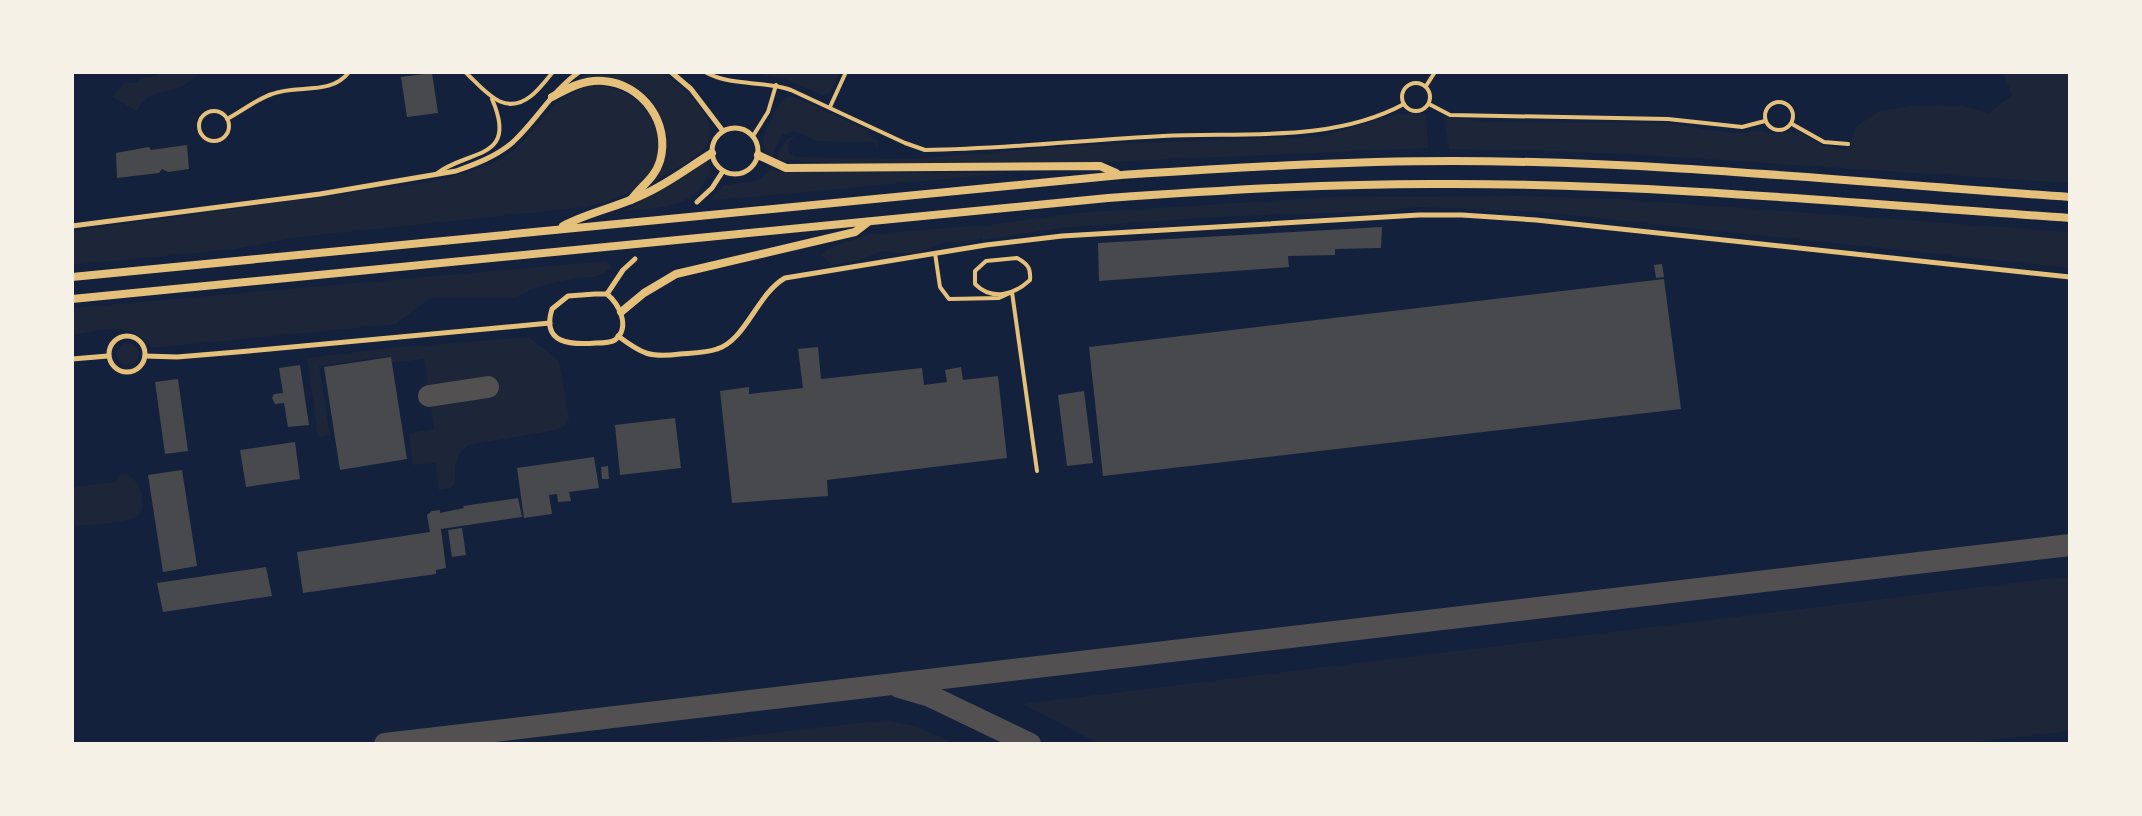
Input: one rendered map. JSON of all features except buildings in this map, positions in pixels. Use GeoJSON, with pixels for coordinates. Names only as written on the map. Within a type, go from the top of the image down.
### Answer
{"type":"FeatureCollection","features":[{"type":"Feature","properties":{"kind":"highway"},"geometry":{"type":"LineString","coordinates":[[552,97],[574,86],[604,81],[628,87],[645,100],[661,133],[660,160],[653,175],[631,200]]}},
{"type":"Feature","properties":{"kind":"highway"},"geometry":{"type":"LineString","coordinates":[[559,229],[585,214],[600,212],[645,194],[712,153]]}},
{"type":"Feature","properties":{"kind":"highway"},"geometry":{"type":"LineString","coordinates":[[758,155],[771,164],[786,168],[1100,166],[1121,175]]}},
{"type":"Feature","properties":{"kind":"highway"},"geometry":{"type":"LineString","coordinates":[[72,277],[1121,175],[1283,164],[1456,161],[1625,166],[2070,197]]}},
{"type":"Feature","properties":{"kind":"highway"},"geometry":{"type":"LineString","coordinates":[[72,299],[1108,198],[1233,189],[1452,184],[1624,189],[2070,218]]}},
{"type":"Feature","properties":{"kind":"highway"},"geometry":{"type":"LineString","coordinates":[[621,312],[654,286],[676,274],[855,232],[869,221]]}},
{"type":"Feature","properties":{"kind":"street"},"geometry":{"type":"LineString","coordinates":[[227,119],[271,94],[290,89],[332,86],[349,72]]}},
{"type":"Feature","properties":{"kind":"street"},"geometry":{"type":"LineString","coordinates":[[465,72],[501,104],[532,96],[553,72]]}},
{"type":"Feature","properties":{"kind":"street"},"geometry":{"type":"LineString","coordinates":[[72,226],[320,194],[435,176],[476,165],[504,149],[579,72]]}},
{"type":"Feature","properties":{"kind":"street"},"geometry":{"type":"LineString","coordinates":[[671,72],[691,89],[723,131]]}},
{"type":"Feature","properties":{"kind":"street"},"geometry":{"type":"LineString","coordinates":[[705,72],[734,82],[776,85],[925,150],[1319,131],[1404,104]]}},
{"type":"Feature","properties":{"kind":"street"},"geometry":{"type":"LineString","coordinates":[[830,107],[846,72]]}},
{"type":"Feature","properties":{"kind":"street"},"geometry":{"type":"LineString","coordinates":[[1426,86],[1435,72]]}},
{"type":"Feature","properties":{"kind":"street"},"geometry":{"type":"LineString","coordinates":[[1410,84],[1426,86],[1431,95],[1429,104],[1416,111],[1404,104],[1403,93],[1410,84]]}},
{"type":"Feature","properties":{"kind":"street"},"geometry":{"type":"LineString","coordinates":[[753,136],[768,112],[776,85]]}},
{"type":"Feature","properties":{"kind":"street"},"geometry":{"type":"LineString","coordinates":[[435,176],[447,166],[486,152],[495,142],[500,124],[492,99]]}},
{"type":"Feature","properties":{"kind":"street"},"geometry":{"type":"LineString","coordinates":[[1774,102],[1790,107],[1793,112],[1791,124],[1783,130],[1777,130],[1765,121],[1766,110],[1774,102]]}},
{"type":"Feature","properties":{"kind":"street"},"geometry":{"type":"LineString","coordinates":[[1429,104],[1450,115],[1668,119],[1742,127],[1765,121]]}},
{"type":"Feature","properties":{"kind":"street"},"geometry":{"type":"LineString","coordinates":[[211,112],[223,114],[227,119],[229,131],[221,140],[209,140],[200,131],[202,119],[211,112]]}},
{"type":"Feature","properties":{"kind":"street"},"geometry":{"type":"LineString","coordinates":[[1791,124],[1824,142],[1848,144]]}},
{"type":"Feature","properties":{"kind":"street"},"geometry":{"type":"LineString","coordinates":[[739,128],[753,136],[757,141],[758,155],[751,168],[738,174],[718,167],[712,153],[714,141],[723,131],[739,128]]}},
{"type":"Feature","properties":{"kind":"street"},"geometry":{"type":"LineString","coordinates":[[697,202],[712,188],[723,171]]}},
{"type":"Feature","properties":{"kind":"street"},"geometry":{"type":"LineString","coordinates":[[618,336],[644,354],[656,356],[719,349],[738,332],[766,292],[785,278],[1010,241],[1288,222],[1462,215],[1536,220],[2070,277]]}},
{"type":"Feature","properties":{"kind":"street"},"geometry":{"type":"LineString","coordinates":[[935,253],[940,287],[949,299],[999,298],[1012,292],[1030,280],[1027,263],[1017,258],[986,261],[975,271],[975,284],[985,292],[1012,292]]}},
{"type":"Feature","properties":{"kind":"street"},"geometry":{"type":"LineString","coordinates":[[607,294],[623,270],[635,259]]}},
{"type":"Feature","properties":{"kind":"street"},"geometry":{"type":"LineString","coordinates":[[1012,292],[1037,471]]}},
{"type":"Feature","properties":{"kind":"street"},"geometry":{"type":"LineString","coordinates":[[607,294],[621,312],[618,336],[611,342],[567,345],[555,336],[550,323],[552,309],[562,299],[607,294]]}},
{"type":"Feature","properties":{"kind":"street"},"geometry":{"type":"LineString","coordinates":[[145,356],[177,357],[550,323]]}},
{"type":"Feature","properties":{"kind":"street"},"geometry":{"type":"LineString","coordinates":[[130,336],[141,343],[145,356],[140,367],[130,373],[115,369],[108,356],[116,339],[130,336]]}},
{"type":"Feature","properties":{"kind":"street"},"geometry":{"type":"LineString","coordinates":[[72,359],[108,356]]}},
{"type":"Feature","properties":{"kind":"shaded area"},"geometry":{"type":"Polygon","coordinates":[[[160,72],[202,72],[182,86],[145,99],[137,111],[112,97],[125,82],[137,83],[140,78],[157,76],[160,72]]]}},
{"type":"Feature","properties":{"kind":"shaded area"},"geometry":{"type":"Polygon","coordinates":[[[589,72],[660,72],[669,78],[690,95],[706,116],[710,139],[704,149],[656,180],[664,156],[664,134],[659,115],[649,99],[634,87],[616,79],[594,78],[570,84],[589,72]]]}},
{"type":"Feature","properties":{"kind":"shaded area"},"geometry":{"type":"Polygon","coordinates":[[[761,72],[840,72],[830,92],[822,95],[761,72]]]}},
{"type":"Feature","properties":{"kind":"shaded area"},"geometry":{"type":"Polygon","coordinates":[[[2003,72],[2070,72],[2070,183],[1611,153],[1449,149],[1444,117],[1495,122],[1663,123],[1733,133],[1797,131],[1824,146],[1847,150],[1856,127],[1879,111],[1911,106],[1959,105],[1989,113],[2012,95],[2003,72]]]}},
{"type":"Feature","properties":{"kind":"shaded area"},"geometry":{"type":"Polygon","coordinates":[[[592,85],[624,92],[638,101],[656,125],[659,140],[657,156],[645,180],[613,200],[586,207],[72,265],[72,231],[430,182],[479,168],[519,146],[565,97],[592,85]]]}},
{"type":"Feature","properties":{"kind":"shaded area"},"geometry":{"type":"Polygon","coordinates":[[[789,96],[869,131],[868,134],[877,140],[878,146],[876,148],[875,143],[817,141],[794,131],[782,135],[771,158],[764,147],[765,132],[779,104],[789,96]]]}},
{"type":"Feature","properties":{"kind":"shaded area"},"geometry":{"type":"Polygon","coordinates":[[[1401,113],[1426,114],[1428,148],[1040,165],[845,164],[777,159],[785,141],[796,137],[789,141],[788,152],[795,157],[911,159],[1085,145],[1322,136],[1401,113]]]}},
{"type":"Feature","properties":{"kind":"shaded area"},"geometry":{"type":"Polygon","coordinates":[[[708,160],[710,177],[707,176],[694,195],[673,205],[624,211],[708,160]]]}},
{"type":"Feature","properties":{"kind":"shaded area"},"geometry":{"type":"Polygon","coordinates":[[[770,170],[1010,173],[708,201],[723,186],[758,180],[770,170]]]}},
{"type":"Feature","properties":{"kind":"shaded area"},"geometry":{"type":"Polygon","coordinates":[[[1331,197],[1619,199],[2070,232],[2070,268],[1539,212],[1417,207],[1061,228],[982,240],[982,236],[955,243],[944,242],[914,255],[882,251],[833,265],[821,255],[829,248],[870,234],[987,225],[1075,213],[1331,197]]]}},
{"type":"Feature","properties":{"kind":"shaded area"},"geometry":{"type":"Polygon","coordinates":[[[606,261],[612,268],[595,277],[536,287],[515,298],[430,298],[396,324],[151,348],[143,339],[125,330],[72,335],[72,308],[606,261]]]}},
{"type":"Feature","properties":{"kind":"shaded area"},"geometry":{"type":"Polygon","coordinates":[[[529,337],[559,361],[569,418],[566,425],[556,430],[469,445],[458,457],[455,483],[450,488],[439,490],[436,463],[413,465],[409,433],[434,429],[424,359],[392,363],[390,356],[319,366],[330,435],[318,437],[307,358],[529,337]]]}},
{"type":"Feature","properties":{"kind":"shaded area"},"geometry":{"type":"Polygon","coordinates":[[[128,343],[136,346],[139,354],[136,362],[128,365],[120,362],[117,354],[120,346],[128,343]]]}},
{"type":"Feature","properties":{"kind":"shaded area"},"geometry":{"type":"Polygon","coordinates":[[[121,474],[139,486],[143,501],[140,513],[122,521],[74,526],[72,487],[115,482],[121,474]]]}},
{"type":"Feature","properties":{"kind":"shaded area"},"geometry":{"type":"Polygon","coordinates":[[[2070,576],[2070,731],[1958,744],[1100,744],[1022,704],[2070,576]]]}},
{"type":"Feature","properties":{"kind":"shaded area"},"geometry":{"type":"Polygon","coordinates":[[[884,720],[915,726],[955,744],[678,744],[884,720]]]}},
{"type":"Feature","properties":{"kind":"taxiway"},"geometry":{"type":"LineString","coordinates":[[429,396],[488,387]]}},
{"type":"Feature","properties":{"kind":"taxiway"},"geometry":{"type":"LineString","coordinates":[[385,744],[2070,545]]}},
{"type":"Feature","properties":{"kind":"taxiway"},"geometry":{"type":"LineString","coordinates":[[899,687],[930,696],[1030,744]]}}]}
